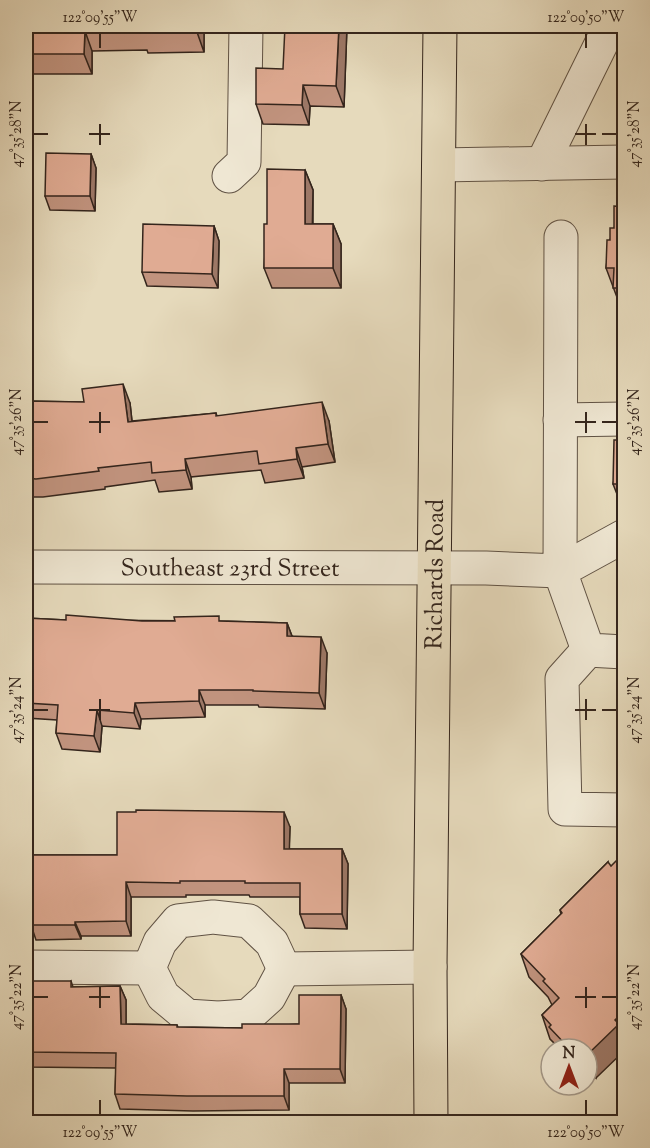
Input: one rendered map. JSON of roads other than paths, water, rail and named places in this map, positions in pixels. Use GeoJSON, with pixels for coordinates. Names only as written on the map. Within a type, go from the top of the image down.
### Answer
{"type":"FeatureCollection","features":[{"type":"Feature","properties":{"kind":"main road","name":"Richards Road"},"geometry":{"type":"LineString","coordinates":[[431,1122],[430,967],[440,26]]}},
{"type":"Feature","properties":{"kind":"street"},"geometry":{"type":"LineString","coordinates":[[229,176],[244,162],[246,26]]}},
{"type":"Feature","properties":{"kind":"street"},"geometry":{"type":"LineString","coordinates":[[542,164],[610,26]]}},
{"type":"Feature","properties":{"kind":"street"},"geometry":{"type":"LineString","coordinates":[[439,165],[624,162]]}},
{"type":"Feature","properties":{"kind":"street"},"geometry":{"type":"LineString","coordinates":[[561,237],[560,571],[588,650]]}},
{"type":"Feature","properties":{"kind":"street"},"geometry":{"type":"LineString","coordinates":[[560,420],[624,419]]}},
{"type":"Feature","properties":{"kind":"street"},"geometry":{"type":"LineString","coordinates":[[560,571],[624,536]]}},
{"type":"Feature","properties":{"kind":"street","name":"Southeast 23rd Street"},"geometry":{"type":"LineString","coordinates":[[26,567],[486,568],[560,571]]}},
{"type":"Feature","properties":{"kind":"street"},"geometry":{"type":"LineString","coordinates":[[588,650],[624,652]]}},
{"type":"Feature","properties":{"kind":"street"},"geometry":{"type":"LineString","coordinates":[[588,650],[562,679],[565,810],[624,810]]}},
{"type":"Feature","properties":{"kind":"street"},"geometry":{"type":"LineString","coordinates":[[148,968],[160,942],[178,921],[213,917],[249,921],[273,943],[284,969]]}},
{"type":"Feature","properties":{"kind":"street"},"geometry":{"type":"LineString","coordinates":[[26,967],[148,968]]}},
{"type":"Feature","properties":{"kind":"street"},"geometry":{"type":"LineString","coordinates":[[284,969],[430,967]]}},
{"type":"Feature","properties":{"kind":"street"},"geometry":{"type":"LineString","coordinates":[[148,968],[163,996],[187,1016],[218,1018],[248,1016],[269,997],[284,969]]}}]}
